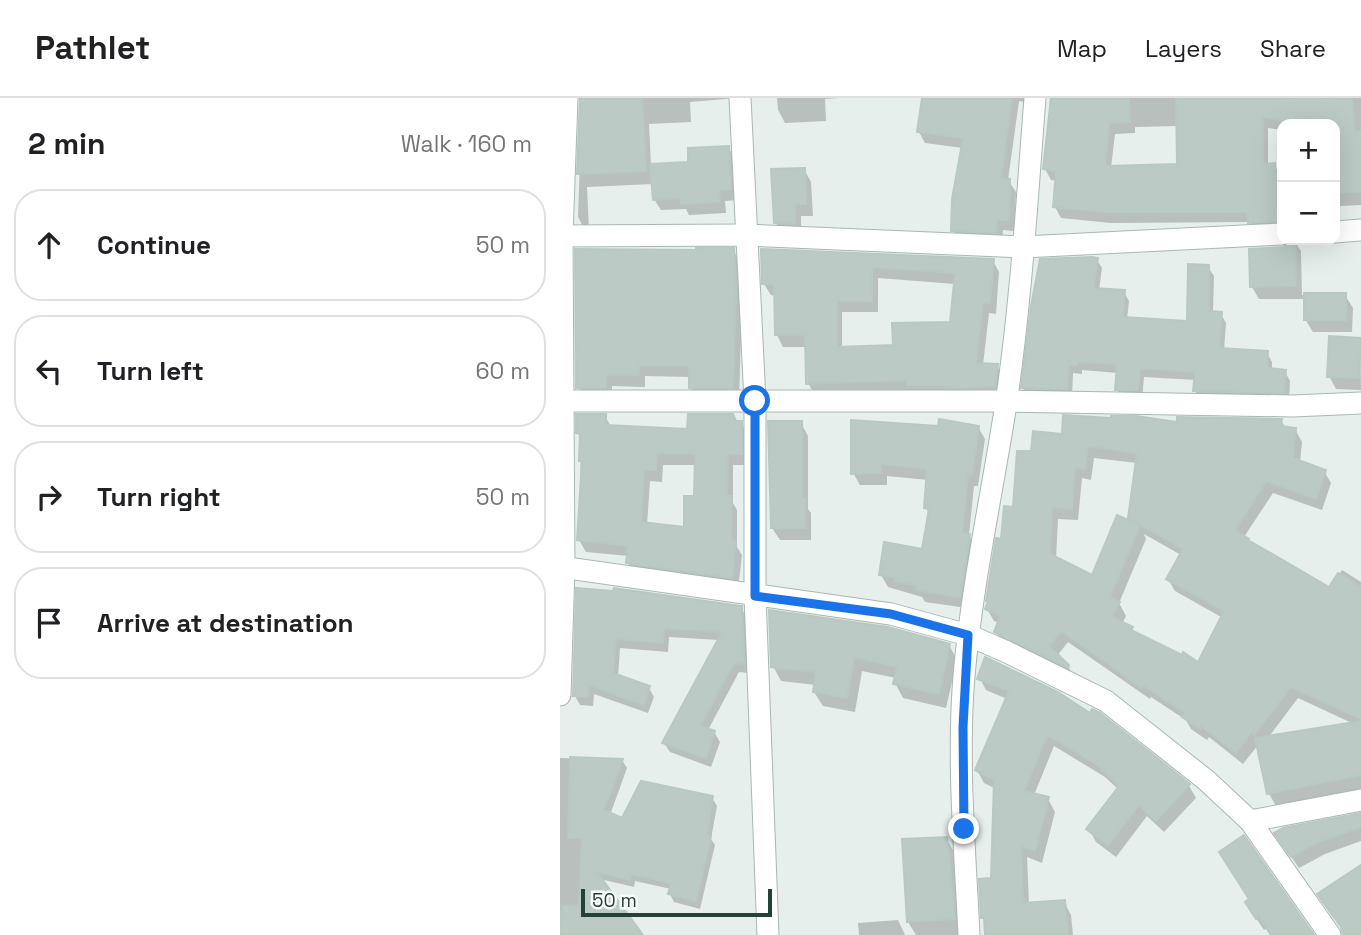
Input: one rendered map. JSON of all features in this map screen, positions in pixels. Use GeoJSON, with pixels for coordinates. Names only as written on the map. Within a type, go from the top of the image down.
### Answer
{"type":"FeatureCollection","features":[{"type":"Feature","properties":{"kind":"street"},"geometry":{"type":"LineString","coordinates":[[560,695],[561,236],[566,98]]}},
{"type":"Feature","properties":{"kind":"street"},"geometry":{"type":"LineString","coordinates":[[740,98],[755,401],[755,596],[768,935]]}},
{"type":"Feature","properties":{"kind":"street"},"geometry":{"type":"LineString","coordinates":[[969,935],[963,727],[968,635],[1006,401],[1023,247],[1035,98]]}},
{"type":"Feature","properties":{"kind":"street"},"geometry":{"type":"LineString","coordinates":[[1340,232],[1361,230]]}},
{"type":"Feature","properties":{"kind":"street"},"geometry":{"type":"LineString","coordinates":[[561,236],[746,235],[1023,247],[1277,234]]}},
{"type":"Feature","properties":{"kind":"street"},"geometry":{"type":"LineString","coordinates":[[561,401],[1006,401],[1293,406],[1361,403]]}},
{"type":"Feature","properties":{"kind":"street"},"geometry":{"type":"LineString","coordinates":[[562,567],[891,614],[968,635],[1106,701],[1206,780],[1250,821],[1330,935]]}},
{"type":"Feature","properties":{"kind":"street"},"geometry":{"type":"LineString","coordinates":[[1250,821],[1361,800]]}},
{"type":"Feature","properties":{"kind":"building"},"geometry":{"type":"Polygon","coordinates":[[[580,98],[642,98],[646,171],[577,174],[580,98]]]}},
{"type":"Feature","properties":{"kind":"building"},"geometry":{"type":"Polygon","coordinates":[[[922,98],[1012,98],[1001,178],[1010,179],[1009,220],[997,220],[996,233],[951,231],[952,199],[963,138],[917,132],[922,98]]]}},
{"type":"Feature","properties":{"kind":"building"},"geometry":{"type":"Polygon","coordinates":[[[1051,98],[1129,98],[1130,122],[1109,123],[1105,166],[1177,164],[1176,98],[1352,98],[1355,132],[1361,131],[1361,192],[1340,192],[1340,119],[1277,120],[1263,117],[1263,164],[1275,163],[1277,221],[1248,223],[1248,212],[1104,212],[1053,207],[1056,171],[1043,169],[1051,98]]]}},
{"type":"Feature","properties":{"kind":"building"},"geometry":{"type":"Polygon","coordinates":[[[729,146],[731,189],[719,190],[720,202],[681,204],[681,198],[653,200],[650,164],[688,162],[688,148],[729,146]]]}},
{"type":"Feature","properties":{"kind":"building"},"geometry":{"type":"Polygon","coordinates":[[[805,168],[806,204],[795,204],[795,224],[774,223],[771,169],[805,168]]]}},
{"type":"Feature","properties":{"kind":"building"},"geometry":{"type":"Polygon","coordinates":[[[1295,245],[1296,286],[1250,287],[1249,249],[1295,245]]]}},
{"type":"Feature","properties":{"kind":"building"},"geometry":{"type":"Polygon","coordinates":[[[734,248],[736,290],[733,388],[689,388],[689,366],[639,365],[639,375],[606,375],[606,388],[576,388],[575,249],[734,248]]]}},
{"type":"Feature","properties":{"kind":"building"},"geometry":{"type":"Polygon","coordinates":[[[761,249],[994,259],[990,303],[983,302],[976,363],[998,364],[995,386],[958,388],[944,385],[907,385],[907,380],[806,384],[805,335],[775,335],[774,284],[762,284],[761,249]],[[872,267],[872,301],[837,301],[837,347],[893,345],[892,323],[950,322],[955,273],[872,267]]]}},
{"type":"Feature","properties":{"kind":"building"},"geometry":{"type":"Polygon","coordinates":[[[1098,258],[1093,288],[1125,290],[1123,317],[1187,321],[1188,264],[1209,265],[1209,311],[1222,312],[1219,348],[1268,351],[1267,368],[1286,370],[1284,393],[1193,391],[1195,372],[1140,368],[1138,390],[1115,390],[1117,364],[1078,362],[1077,365],[1069,365],[1067,389],[1021,388],[1040,259],[1098,258]]]}},
{"type":"Feature","properties":{"kind":"building"},"geometry":{"type":"Polygon","coordinates":[[[1304,293],[1346,293],[1346,320],[1304,320],[1304,293]]]}},
{"type":"Feature","properties":{"kind":"building"},"geometry":{"type":"Polygon","coordinates":[[[1329,336],[1361,338],[1359,378],[1327,377],[1329,336]]]}},
{"type":"Feature","properties":{"kind":"building"},"geometry":{"type":"Polygon","coordinates":[[[576,414],[606,414],[606,425],[687,429],[688,414],[733,414],[736,421],[742,421],[742,454],[728,454],[727,496],[732,496],[731,541],[736,541],[732,578],[626,563],[628,546],[577,540],[582,461],[579,461],[580,434],[576,433],[576,414]],[[657,453],[656,470],[644,470],[641,522],[684,527],[684,496],[694,496],[695,454],[657,453]]]}},
{"type":"Feature","properties":{"kind":"building"},"geometry":{"type":"Polygon","coordinates":[[[1063,415],[1111,418],[1136,416],[1177,422],[1177,417],[1282,419],[1281,426],[1296,428],[1293,458],[1326,470],[1316,499],[1266,481],[1235,530],[1329,587],[1338,573],[1361,587],[1361,719],[1291,687],[1254,735],[1253,730],[1236,753],[1201,726],[1200,729],[1182,717],[1185,713],[1144,686],[1142,688],[1061,631],[1049,646],[1069,665],[1068,668],[994,632],[1000,616],[985,609],[986,601],[996,538],[1001,539],[1004,506],[1013,507],[1017,451],[1031,451],[1033,431],[1062,434],[1063,415]],[[1088,446],[1085,469],[1075,467],[1072,509],[1052,507],[1050,554],[1092,575],[1117,515],[1140,525],[1110,597],[1120,602],[1112,617],[1133,627],[1131,630],[1182,655],[1183,652],[1198,662],[1224,611],[1166,579],[1183,549],[1128,518],[1137,453],[1088,446]]]}},
{"type":"Feature","properties":{"kind":"building"},"geometry":{"type":"Polygon","coordinates":[[[939,419],[979,426],[972,475],[968,474],[962,533],[970,534],[960,597],[916,590],[917,585],[895,582],[896,578],[879,575],[884,542],[922,549],[929,509],[924,508],[927,469],[881,464],[881,473],[851,474],[851,420],[938,426],[939,419]]]}},
{"type":"Feature","properties":{"kind":"building"},"geometry":{"type":"Polygon","coordinates":[[[768,421],[802,421],[802,499],[805,499],[805,528],[771,528],[768,421]]]}},
{"type":"Feature","properties":{"kind":"building"},"geometry":{"type":"Polygon","coordinates":[[[576,588],[613,591],[614,588],[742,606],[744,664],[734,663],[700,726],[715,731],[706,758],[662,743],[722,632],[664,628],[663,643],[616,639],[613,673],[650,686],[643,705],[589,685],[588,697],[573,696],[576,588]]]}},
{"type":"Feature","properties":{"kind":"building"},"geometry":{"type":"Polygon","coordinates":[[[769,610],[888,627],[950,644],[939,694],[893,684],[897,667],[854,657],[847,698],[813,692],[816,672],[771,667],[769,610]]]}},
{"type":"Feature","properties":{"kind":"building"},"geometry":{"type":"Polygon","coordinates":[[[985,657],[1058,692],[1090,713],[1092,709],[1099,712],[1190,784],[1156,821],[1139,805],[1108,845],[1086,829],[1119,786],[1096,764],[1047,735],[1024,791],[1049,797],[1035,851],[1021,846],[1023,903],[1065,900],[1068,935],[985,935],[984,918],[981,918],[979,879],[991,878],[994,780],[975,770],[1009,691],[977,679],[985,657]]]}},
{"type":"Feature","properties":{"kind":"building"},"geometry":{"type":"Polygon","coordinates":[[[1361,721],[1361,775],[1267,794],[1255,738],[1361,721]]]}},
{"type":"Feature","properties":{"kind":"building"},"geometry":{"type":"Polygon","coordinates":[[[570,757],[623,759],[604,810],[622,818],[641,781],[713,796],[707,835],[711,836],[696,901],[668,894],[671,883],[631,874],[630,880],[597,872],[643,935],[560,933],[562,906],[579,905],[582,838],[568,838],[570,757]]]}},
{"type":"Feature","properties":{"kind":"building"},"geometry":{"type":"Polygon","coordinates":[[[1361,813],[1361,827],[1318,842],[1291,857],[1274,833],[1283,828],[1361,813]]]}},
{"type":"Feature","properties":{"kind":"building"},"geometry":{"type":"Polygon","coordinates":[[[1244,835],[1314,935],[1271,935],[1259,917],[1256,919],[1245,902],[1249,899],[1219,852],[1244,835]]]}},
{"type":"Feature","properties":{"kind":"building"},"geometry":{"type":"Polygon","coordinates":[[[947,837],[955,919],[907,922],[902,839],[947,837]]]}},
{"type":"Feature","properties":{"kind":"building"},"geometry":{"type":"Polygon","coordinates":[[[1361,865],[1361,935],[1343,935],[1341,927],[1317,894],[1361,865]]]}},
{"type":"Feature","properties":{"kind":"route"},"geometry":{"type":"LineString","coordinates":[[755,401],[755,596],[891,614],[968,635],[963,727],[964,829]]}}]}
